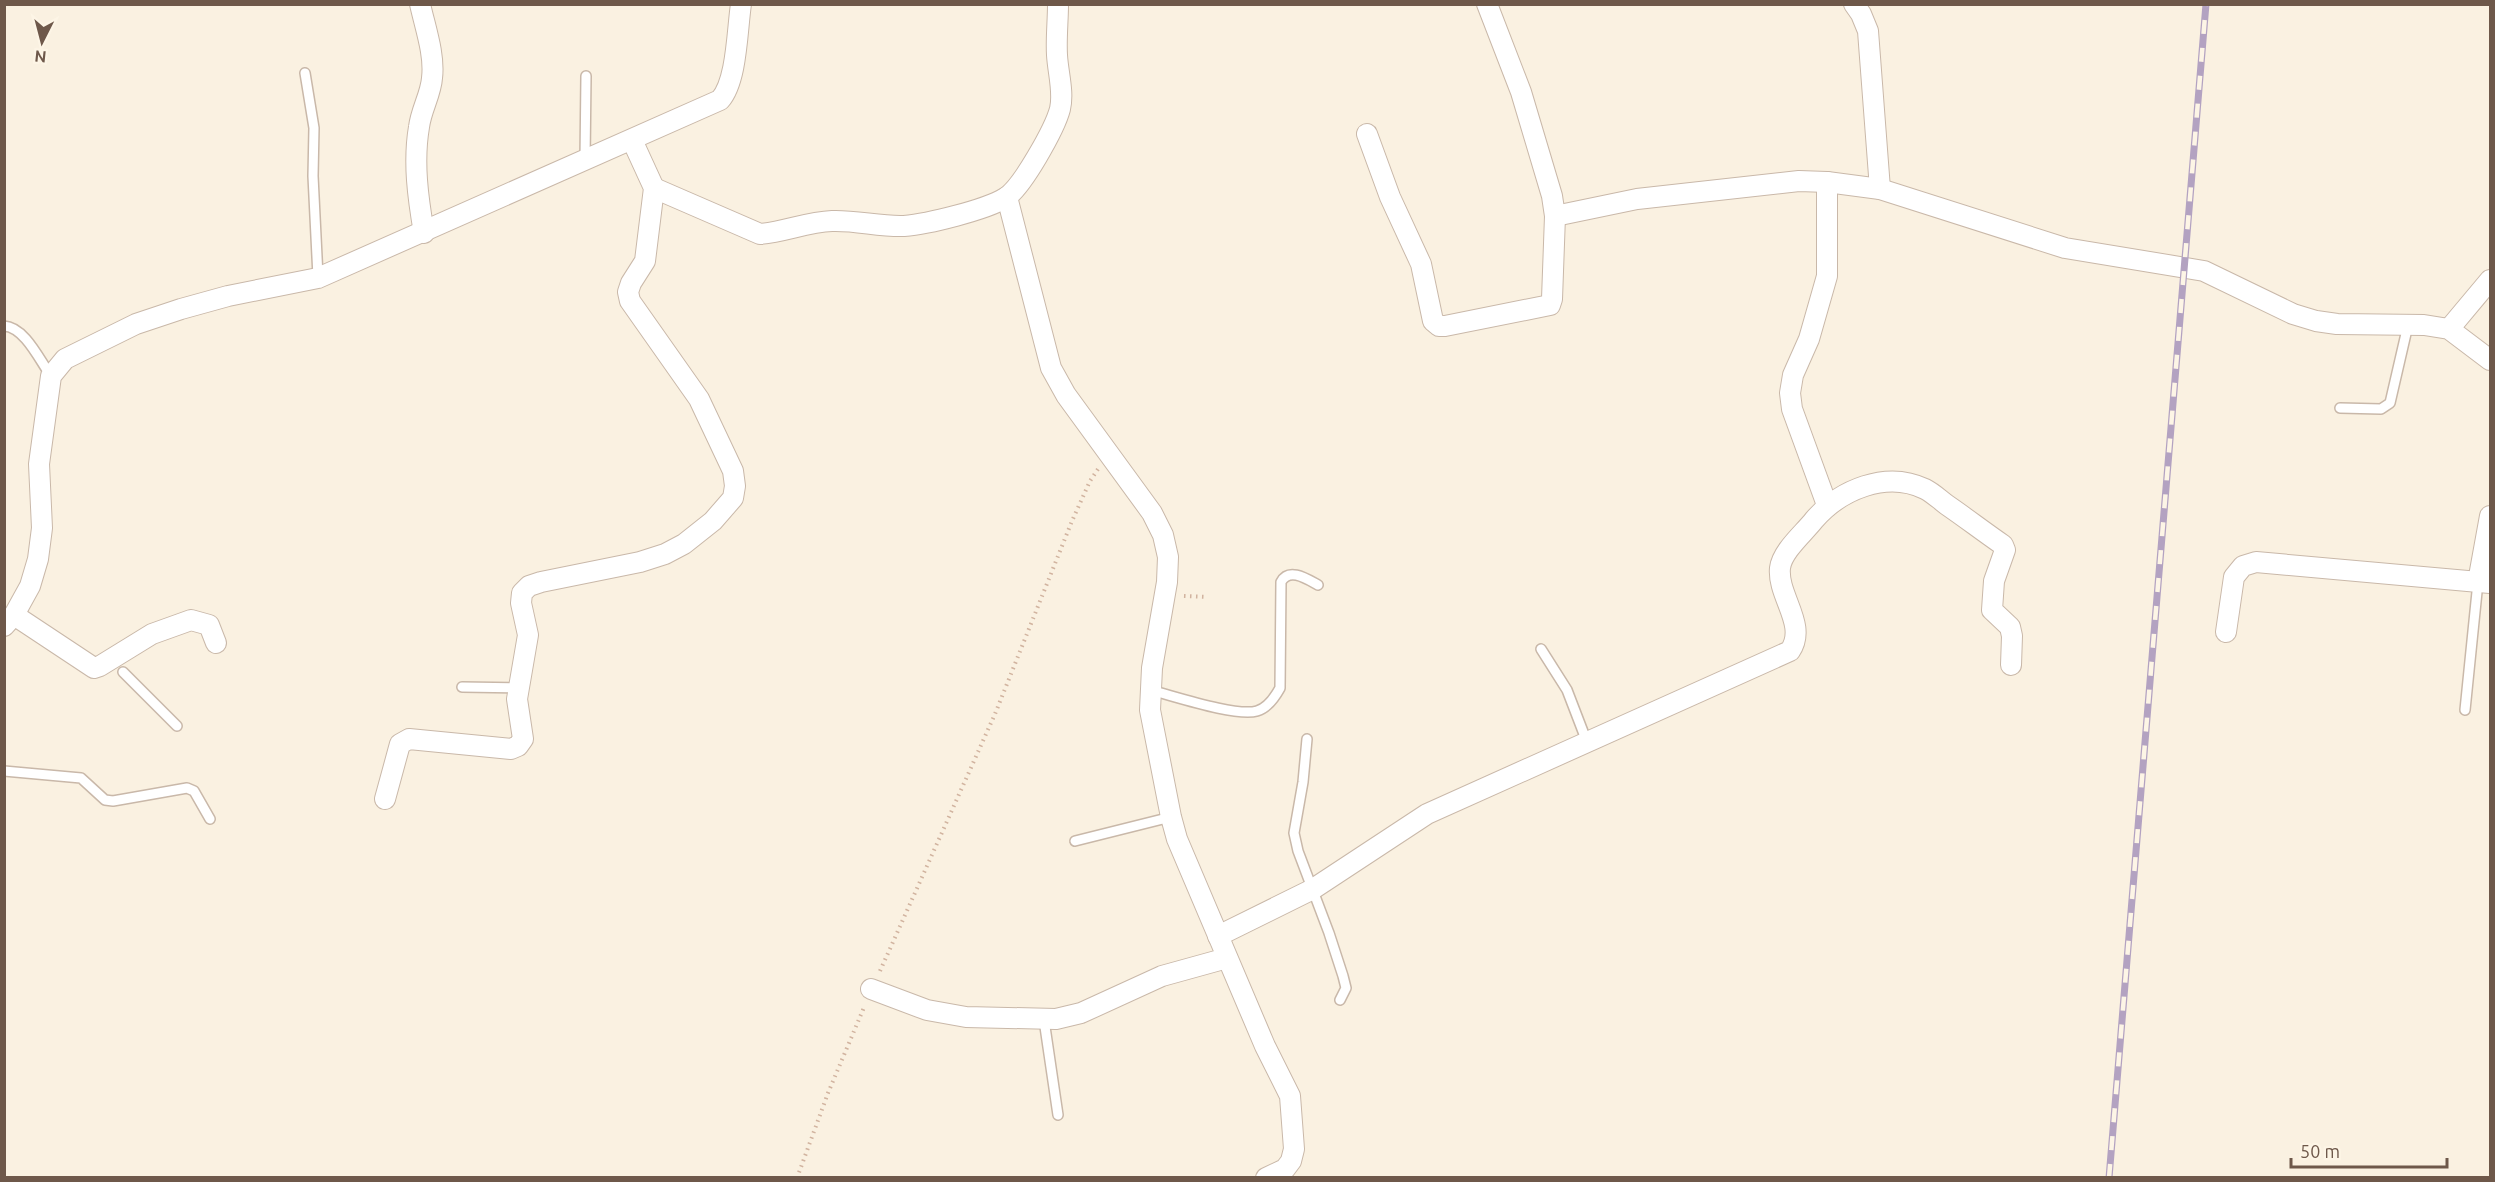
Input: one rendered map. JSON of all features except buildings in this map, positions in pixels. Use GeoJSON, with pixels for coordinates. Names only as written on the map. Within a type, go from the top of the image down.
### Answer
{"type":"FeatureCollection","features":[{"type":"Feature","properties":{"kind":"street"},"geometry":{"type":"LineString","coordinates":[[420,4],[432,65],[432,78],[419,124],[417,140],[418,190],[424,233]]}},
{"type":"Feature","properties":{"kind":"street"},"geometry":{"type":"LineString","coordinates":[[216,643],[209,625],[191,620],[152,634],[117,665],[94,668],[9,621],[30,586],[38,560],[42,528],[39,464],[51,376],[65,359],[136,324],[187,307],[318,278],[720,100],[726,93],[730,80],[741,4]]}},
{"type":"Feature","properties":{"kind":"street"},"geometry":{"type":"LineString","coordinates":[[654,188],[760,234],[776,233],[818,222],[835,221],[917,225],[990,205],[1007,197],[1020,183],[1055,122],[1060,108],[1058,4]]}},
{"type":"Feature","properties":{"kind":"street"},"geometry":{"type":"LineString","coordinates":[[1366,134],[1390,196],[1421,264],[1433,321],[1439,326],[1550,305],[1556,216],[1552,196],[1521,92],[1487,4]]}},
{"type":"Feature","properties":{"kind":"street"},"geometry":{"type":"LineString","coordinates":[[1854,4],[1868,32],[1880,189]]}},
{"type":"Feature","properties":{"kind":"street"},"geometry":{"type":"LineString","coordinates":[[385,800],[400,744],[409,739],[505,749],[518,746],[523,739],[518,688],[528,635],[521,603],[522,593],[529,586],[640,562],[665,554],[684,544],[718,515],[733,498],[735,486],[733,471],[699,399],[630,301],[628,292],[631,283],[645,261],[654,188],[632,140]]}},
{"type":"Feature","properties":{"kind":"street"},"geometry":{"type":"LineString","coordinates":[[1556,216],[1637,199],[1799,181],[1880,189],[2065,248],[2204,271],[2294,314],[2316,321],[2449,329],[2490,360]]}},
{"type":"Feature","properties":{"kind":"street"},"geometry":{"type":"LineString","coordinates":[[1827,182],[1827,276],[1809,339],[1793,375],[1790,393],[1792,409],[1827,505]]}},
{"type":"Feature","properties":{"kind":"street"},"geometry":{"type":"LineString","coordinates":[[1007,197],[1051,368],[1066,395],[1152,513],[1163,535],[1168,557],[1167,582],[1149,689],[1150,710],[1177,839],[1265,1046],[1290,1096],[1294,1149],[1291,1161],[1286,1169],[1266,1178]]}},
{"type":"Feature","properties":{"kind":"street"},"geometry":{"type":"LineString","coordinates":[[2449,329],[2490,280]]}},
{"type":"Feature","properties":{"kind":"street"},"geometry":{"type":"LineString","coordinates":[[1218,936],[1313,889],[1427,814],[1790,651],[1796,642],[1797,632],[1780,568],[1783,557],[1827,505],[1864,485],[1885,482],[1905,483],[1925,489],[2003,545],[2005,550],[1994,581],[1992,610],[2010,627],[2012,636],[2010,665]]}},
{"type":"Feature","properties":{"kind":"street"},"geometry":{"type":"LineString","coordinates":[[2226,632],[2234,577],[2243,566],[2256,562],[2484,583],[2490,516]]}},
{"type":"Feature","properties":{"kind":"street"},"geometry":{"type":"LineString","coordinates":[[871,989],[927,1010],[966,1017],[1044,1020],[1081,1013],[1162,976],[1227,958]]}},
{"type":"Feature","properties":{"kind":"lane"},"geometry":{"type":"LineString","coordinates":[[305,74],[314,128],[313,176],[318,278]]}},
{"type":"Feature","properties":{"kind":"lane"},"geometry":{"type":"LineString","coordinates":[[585,161],[586,76]]}},
{"type":"Feature","properties":{"kind":"lane"},"geometry":{"type":"LineString","coordinates":[[2340,408],[2381,409],[2390,403],[2408,325]]}},
{"type":"Feature","properties":{"kind":"lane"},"geometry":{"type":"LineString","coordinates":[[4,326],[12,327],[21,334],[51,376]]}},
{"type":"Feature","properties":{"kind":"lane"},"geometry":{"type":"LineString","coordinates":[[1149,689],[1242,712],[1259,711],[1275,697],[1280,688],[1281,582],[1283,577],[1289,574],[1296,575],[1318,585]]}},
{"type":"Feature","properties":{"kind":"lane"},"geometry":{"type":"LineString","coordinates":[[2465,710],[2484,583]]}},
{"type":"Feature","properties":{"kind":"lane"},"geometry":{"type":"LineString","coordinates":[[1541,649],[1567,690],[1587,742]]}},
{"type":"Feature","properties":{"kind":"lane"},"geometry":{"type":"LineString","coordinates":[[117,665],[177,726]]}},
{"type":"Feature","properties":{"kind":"lane"},"geometry":{"type":"LineString","coordinates":[[462,687],[518,688]]}},
{"type":"Feature","properties":{"kind":"lane"},"geometry":{"type":"LineString","coordinates":[[1306,739],[1305,767],[1294,833],[1298,851],[1329,933],[1346,988],[1340,1000]]}},
{"type":"Feature","properties":{"kind":"lane"},"geometry":{"type":"LineString","coordinates":[[4,771],[81,778],[105,800],[113,801],[187,788],[194,791],[210,819]]}},
{"type":"Feature","properties":{"kind":"lane"},"geometry":{"type":"LineString","coordinates":[[1075,841],[1171,817]]}},
{"type":"Feature","properties":{"kind":"lane"},"geometry":{"type":"LineString","coordinates":[[1044,1020],[1059,1114]]}},
{"type":"Feature","properties":{"kind":"path"},"geometry":{"type":"LineString","coordinates":[[797,1178],[828,1093],[871,989],[995,714],[1085,491],[1101,466],[1114,462]]}},
{"type":"Feature","properties":{"kind":"railway"},"geometry":{"type":"LineString","coordinates":[[2109,1178],[2206,4]]}}]}
